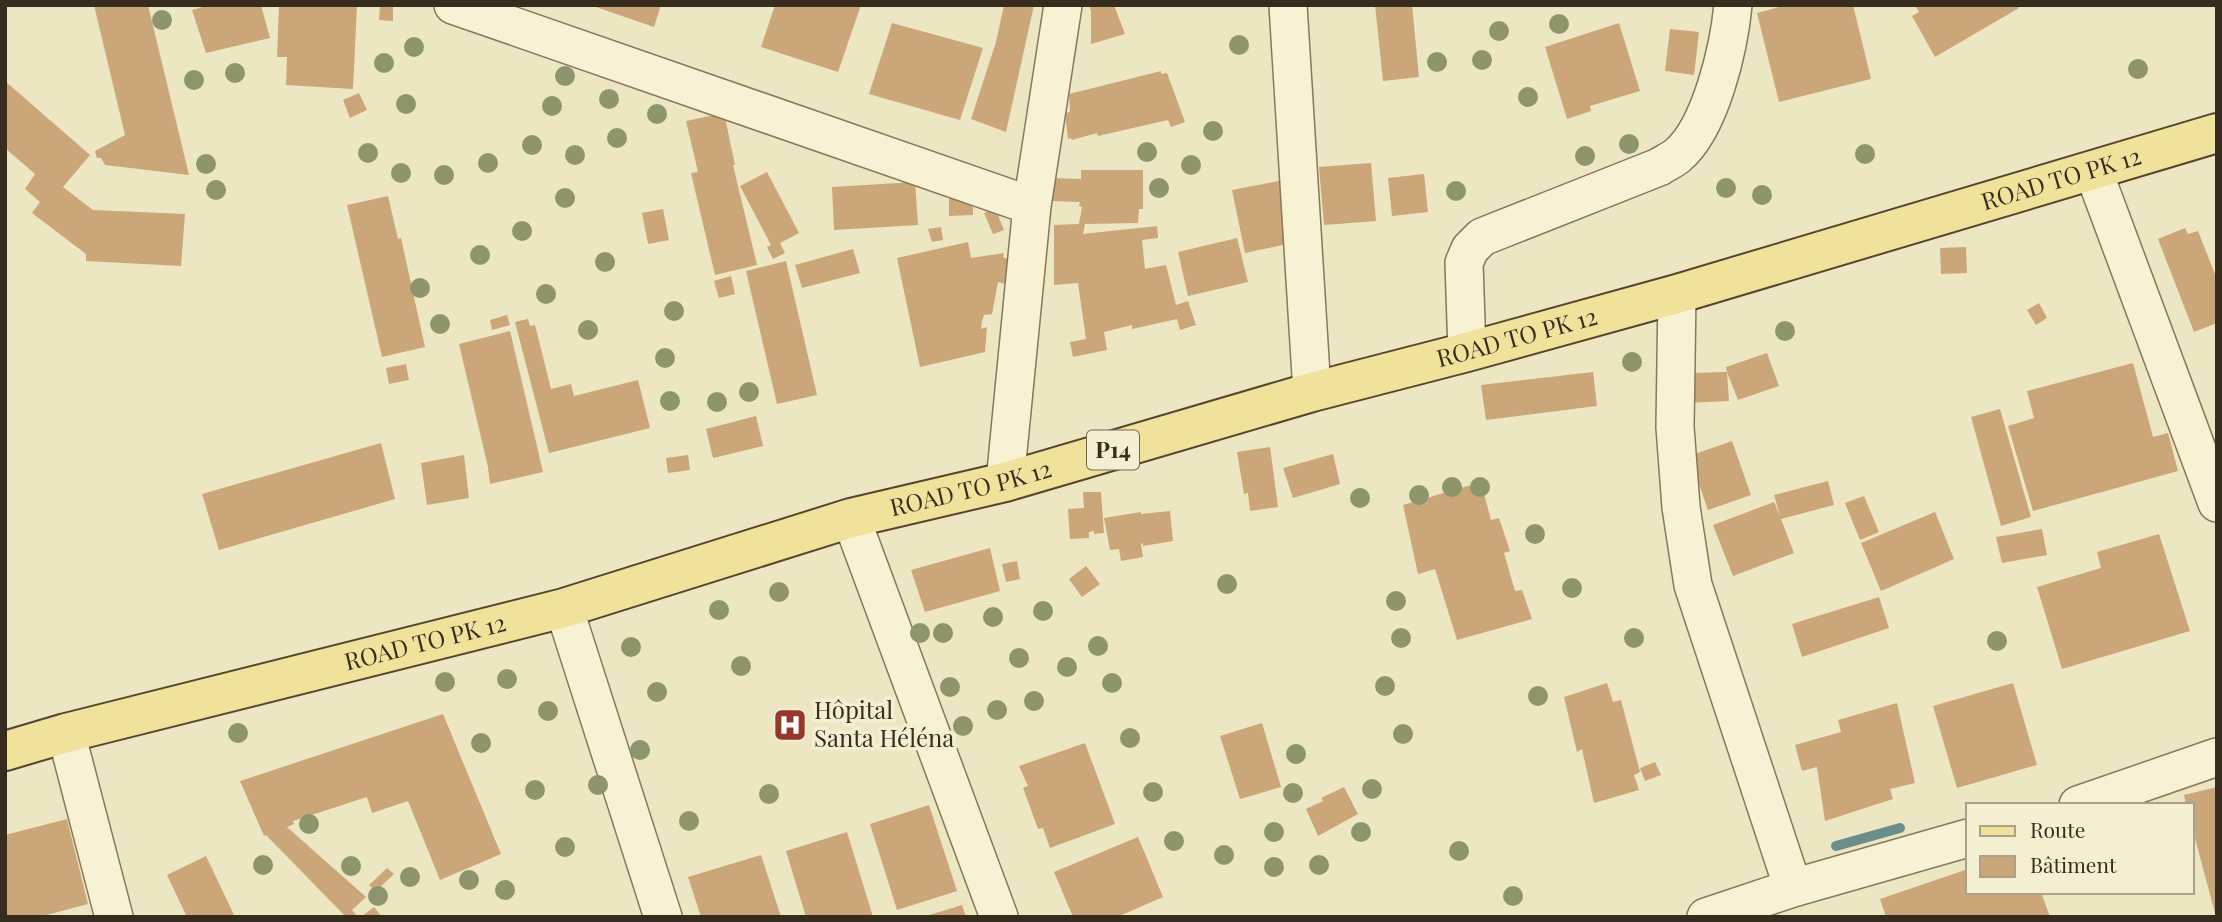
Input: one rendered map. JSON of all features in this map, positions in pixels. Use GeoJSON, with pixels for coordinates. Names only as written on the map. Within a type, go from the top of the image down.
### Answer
{"type":"FeatureCollection","features":[{"type":"Feature","properties":{"kind":"main road","name":"ROAD TO PK 12"},"geometry":{"type":"LineString","coordinates":[[5,751],[66,733],[564,608],[851,518],[1005,482],[1312,392],[1677,294],[2217,133]]}},
{"type":"Feature","properties":{"kind":"street"},"geometry":{"type":"LineString","coordinates":[[453,5],[1032,206]]}},
{"type":"Feature","properties":{"kind":"street"},"geometry":{"type":"LineString","coordinates":[[1005,482],[1032,206],[1063,5]]}},
{"type":"Feature","properties":{"kind":"street"},"geometry":{"type":"LineString","coordinates":[[1287,5],[1312,392]]}},
{"type":"Feature","properties":{"kind":"street"},"geometry":{"type":"LineString","coordinates":[[1467,352],[1464,263],[1470,249],[1482,237],[1659,167],[1678,155],[1695,135],[1718,81],[1730,33],[1732,5]]}},
{"type":"Feature","properties":{"kind":"street"},"geometry":{"type":"LineString","coordinates":[[2093,170],[2217,503]]}},
{"type":"Feature","properties":{"kind":"street"},"geometry":{"type":"LineString","coordinates":[[1677,294],[1675,427],[1681,506],[1693,585],[1793,888]]}},
{"type":"Feature","properties":{"kind":"street"},"geometry":{"type":"LineString","coordinates":[[851,518],[999,917]]}},
{"type":"Feature","properties":{"kind":"street"},"geometry":{"type":"LineString","coordinates":[[564,608],[663,917]]}},
{"type":"Feature","properties":{"kind":"street"},"geometry":{"type":"LineString","coordinates":[[66,733],[114,917]]}},
{"type":"Feature","properties":{"kind":"street"},"geometry":{"type":"LineString","coordinates":[[2084,803],[2217,757]]}},
{"type":"Feature","properties":{"kind":"street"},"geometry":{"type":"LineString","coordinates":[[1706,917],[1793,888],[1966,839]]}},
{"type":"Feature","properties":{"kind":"building"},"geometry":{"type":"Polygon","coordinates":[[[94,5],[148,5],[189,175],[105,165],[101,158],[97,158],[95,151],[125,135],[94,5]]]}},
{"type":"Feature","properties":{"kind":"building"},"geometry":{"type":"Polygon","coordinates":[[[210,5],[261,5],[270,38],[206,53],[192,10],[210,5]]]}},
{"type":"Feature","properties":{"kind":"building"},"geometry":{"type":"Polygon","coordinates":[[[279,5],[357,5],[353,89],[286,85],[287,57],[277,57],[279,5]]]}},
{"type":"Feature","properties":{"kind":"building"},"geometry":{"type":"Polygon","coordinates":[[[380,5],[393,5],[393,21],[379,20],[380,5]]]}},
{"type":"Feature","properties":{"kind":"building"},"geometry":{"type":"Polygon","coordinates":[[[590,5],[661,5],[654,27],[590,5]]]}},
{"type":"Feature","properties":{"kind":"building"},"geometry":{"type":"Polygon","coordinates":[[[775,5],[861,5],[838,72],[761,47],[775,5]]]}},
{"type":"Feature","properties":{"kind":"building"},"geometry":{"type":"Polygon","coordinates":[[[1004,5],[1034,5],[1006,132],[971,119],[996,42],[1004,5]]]}},
{"type":"Feature","properties":{"kind":"building"},"geometry":{"type":"Polygon","coordinates":[[[1089,5],[1114,5],[1125,34],[1091,44],[1089,5]]]}},
{"type":"Feature","properties":{"kind":"building"},"geometry":{"type":"Polygon","coordinates":[[[1375,5],[1412,5],[1419,77],[1383,81],[1375,5]]]}},
{"type":"Feature","properties":{"kind":"building"},"geometry":{"type":"Polygon","coordinates":[[[1787,5],[1853,5],[1871,79],[1779,102],[1757,13],[1787,5]]]}},
{"type":"Feature","properties":{"kind":"building"},"geometry":{"type":"Polygon","coordinates":[[[1915,5],[2017,5],[2019,8],[1935,57],[1912,16],[1919,12],[1915,5]]]}},
{"type":"Feature","properties":{"kind":"building"},"geometry":{"type":"Polygon","coordinates":[[[892,23],[983,48],[960,120],[869,94],[892,23]]]}},
{"type":"Feature","properties":{"kind":"building"},"geometry":{"type":"Polygon","coordinates":[[[1619,23],[1640,91],[1590,106],[1591,111],[1567,119],[1545,47],[1619,23]]]}},
{"type":"Feature","properties":{"kind":"building"},"geometry":{"type":"Polygon","coordinates":[[[1670,29],[1699,32],[1694,75],[1665,71],[1670,29]]]}},
{"type":"Feature","properties":{"kind":"building"},"geometry":{"type":"Polygon","coordinates":[[[1161,71],[1161,74],[1167,73],[1185,122],[1171,127],[1168,120],[1098,136],[1097,133],[1068,139],[1065,113],[1070,112],[1069,94],[1161,71]]]}},
{"type":"Feature","properties":{"kind":"building"},"geometry":{"type":"Polygon","coordinates":[[[5,81],[90,155],[63,187],[93,210],[185,214],[181,266],[86,261],[86,254],[32,213],[40,202],[25,189],[35,174],[5,148],[5,81]]]}},
{"type":"Feature","properties":{"kind":"building"},"geometry":{"type":"Polygon","coordinates":[[[359,93],[367,110],[350,118],[343,100],[359,93]]]}},
{"type":"Feature","properties":{"kind":"building"},"geometry":{"type":"Polygon","coordinates":[[[724,113],[733,165],[757,265],[715,275],[691,173],[698,172],[686,121],[724,113]]]}},
{"type":"Feature","properties":{"kind":"building"},"geometry":{"type":"Polygon","coordinates":[[[1371,163],[1376,221],[1324,225],[1319,167],[1371,163]]]}},
{"type":"Feature","properties":{"kind":"building"},"geometry":{"type":"Polygon","coordinates":[[[1081,170],[1143,170],[1143,209],[1139,209],[1138,223],[1085,224],[1083,234],[1157,226],[1158,238],[1142,240],[1145,269],[1166,265],[1176,305],[1188,301],[1196,325],[1180,330],[1177,319],[1104,332],[1107,350],[1073,357],[1070,342],[1086,339],[1078,283],[1054,285],[1054,225],[1079,224],[1082,207],[1079,206],[1080,202],[1051,201],[1053,178],[1081,179],[1081,170]]]}},
{"type":"Feature","properties":{"kind":"building"},"geometry":{"type":"Polygon","coordinates":[[[767,172],[799,233],[780,243],[785,253],[773,259],[767,247],[771,245],[740,186],[767,172]]]}},
{"type":"Feature","properties":{"kind":"building"},"geometry":{"type":"Polygon","coordinates":[[[1424,174],[1428,212],[1392,216],[1388,178],[1424,174]]]}},
{"type":"Feature","properties":{"kind":"building"},"geometry":{"type":"Polygon","coordinates":[[[1279,181],[1292,243],[1245,253],[1232,190],[1279,181]]]}},
{"type":"Feature","properties":{"kind":"building"},"geometry":{"type":"Polygon","coordinates":[[[915,182],[918,225],[834,230],[832,187],[915,182]]]}},
{"type":"Feature","properties":{"kind":"building"},"geometry":{"type":"Polygon","coordinates":[[[388,196],[398,239],[401,238],[425,347],[382,357],[347,205],[388,196]]]}},
{"type":"Feature","properties":{"kind":"building"},"geometry":{"type":"Polygon","coordinates":[[[973,196],[973,215],[949,216],[949,197],[973,196]]]}},
{"type":"Feature","properties":{"kind":"building"},"geometry":{"type":"Polygon","coordinates":[[[995,208],[1004,230],[993,234],[984,213],[995,208]]]}},
{"type":"Feature","properties":{"kind":"building"},"geometry":{"type":"Polygon","coordinates":[[[663,209],[669,240],[648,244],[642,213],[663,209]]]}},
{"type":"Feature","properties":{"kind":"building"},"geometry":{"type":"Polygon","coordinates":[[[941,227],[943,240],[932,242],[928,229],[941,227]]]}},
{"type":"Feature","properties":{"kind":"building"},"geometry":{"type":"Polygon","coordinates":[[[2185,228],[2188,234],[2198,231],[2217,279],[2217,323],[2194,332],[2158,239],[2185,228]]]}},
{"type":"Feature","properties":{"kind":"building"},"geometry":{"type":"Polygon","coordinates":[[[1237,238],[1248,282],[1188,296],[1178,252],[1237,238]]]}},
{"type":"Feature","properties":{"kind":"building"},"geometry":{"type":"Polygon","coordinates":[[[968,242],[971,258],[1004,253],[1003,257],[1010,260],[1005,284],[998,282],[992,314],[984,315],[982,321],[981,329],[987,327],[985,352],[920,367],[897,258],[968,242]]]}},
{"type":"Feature","properties":{"kind":"building"},"geometry":{"type":"Polygon","coordinates":[[[1966,247],[1967,273],[1941,274],[1940,248],[1966,247]]]}},
{"type":"Feature","properties":{"kind":"building"},"geometry":{"type":"Polygon","coordinates":[[[853,249],[860,273],[802,288],[795,265],[853,249]]]}},
{"type":"Feature","properties":{"kind":"building"},"geometry":{"type":"Polygon","coordinates":[[[786,261],[817,395],[777,404],[746,271],[786,261]]]}},
{"type":"Feature","properties":{"kind":"building"},"geometry":{"type":"Polygon","coordinates":[[[731,276],[735,294],[719,298],[714,281],[731,276]]]}},
{"type":"Feature","properties":{"kind":"building"},"geometry":{"type":"Polygon","coordinates":[[[2039,303],[2047,318],[2036,325],[2027,310],[2039,303]]]}},
{"type":"Feature","properties":{"kind":"building"},"geometry":{"type":"Polygon","coordinates":[[[507,315],[510,325],[492,330],[490,320],[507,315]]]}},
{"type":"Feature","properties":{"kind":"building"},"geometry":{"type":"Polygon","coordinates":[[[528,319],[530,326],[535,325],[551,389],[571,384],[574,396],[638,380],[650,428],[549,453],[515,322],[528,319]]]}},
{"type":"Feature","properties":{"kind":"building"},"geometry":{"type":"Polygon","coordinates":[[[510,331],[543,472],[490,484],[459,344],[510,331]]]}},
{"type":"Feature","properties":{"kind":"building"},"geometry":{"type":"Polygon","coordinates":[[[1767,353],[1779,386],[1738,400],[1726,367],[1767,353]]]}},
{"type":"Feature","properties":{"kind":"building"},"geometry":{"type":"Polygon","coordinates":[[[2133,363],[2153,437],[2168,433],[2178,471],[2033,511],[2008,426],[2034,418],[2027,391],[2133,363]]]}},
{"type":"Feature","properties":{"kind":"building"},"geometry":{"type":"Polygon","coordinates":[[[406,364],[409,380],[389,384],[386,368],[406,364]]]}},
{"type":"Feature","properties":{"kind":"building"},"geometry":{"type":"Polygon","coordinates":[[[1593,372],[1597,406],[1486,420],[1481,385],[1593,372]]]}},
{"type":"Feature","properties":{"kind":"building"},"geometry":{"type":"Polygon","coordinates":[[[1727,372],[1729,401],[1687,403],[1686,373],[1727,372]]]}},
{"type":"Feature","properties":{"kind":"building"},"geometry":{"type":"Polygon","coordinates":[[[2000,409],[2031,517],[2001,526],[1971,417],[2000,409]]]}},
{"type":"Feature","properties":{"kind":"building"},"geometry":{"type":"Polygon","coordinates":[[[756,416],[763,446],[713,458],[706,429],[756,416]]]}},
{"type":"Feature","properties":{"kind":"building"},"geometry":{"type":"Polygon","coordinates":[[[1732,441],[1751,495],[1708,510],[1689,456],[1732,441]]]}},
{"type":"Feature","properties":{"kind":"building"},"geometry":{"type":"Polygon","coordinates":[[[381,443],[395,499],[219,550],[202,494],[381,443]]]}},
{"type":"Feature","properties":{"kind":"building"},"geometry":{"type":"Polygon","coordinates":[[[1270,447],[1278,507],[1250,511],[1248,493],[1244,494],[1237,452],[1270,447]]]}},
{"type":"Feature","properties":{"kind":"building"},"geometry":{"type":"Polygon","coordinates":[[[1333,454],[1340,484],[1293,498],[1283,468],[1333,454]]]}},
{"type":"Feature","properties":{"kind":"building"},"geometry":{"type":"Polygon","coordinates":[[[464,455],[469,498],[427,505],[421,463],[464,455]]]}},
{"type":"Feature","properties":{"kind":"building"},"geometry":{"type":"Polygon","coordinates":[[[688,455],[690,470],[668,473],[666,458],[688,455]]]}},
{"type":"Feature","properties":{"kind":"building"},"geometry":{"type":"Polygon","coordinates":[[[1828,481],[1834,505],[1781,519],[1794,553],[1733,576],[1713,525],[1774,502],[1780,516],[1774,495],[1828,481]]]}},
{"type":"Feature","properties":{"kind":"building"},"geometry":{"type":"Polygon","coordinates":[[[1481,482],[1491,520],[1499,518],[1510,551],[1504,553],[1515,591],[1522,590],[1532,619],[1457,640],[1435,569],[1418,574],[1403,505],[1481,482]]]}},
{"type":"Feature","properties":{"kind":"building"},"geometry":{"type":"Polygon","coordinates":[[[1083,492],[1101,492],[1104,533],[1094,534],[1094,531],[1089,532],[1089,538],[1070,539],[1068,509],[1084,508],[1083,492]]]}},
{"type":"Feature","properties":{"kind":"building"},"geometry":{"type":"Polygon","coordinates":[[[1864,496],[1879,532],[1860,540],[1845,503],[1864,496]]]}},
{"type":"Feature","properties":{"kind":"building"},"geometry":{"type":"Polygon","coordinates":[[[1170,511],[1173,541],[1143,546],[1143,543],[1141,544],[1143,557],[1121,561],[1119,549],[1110,550],[1104,518],[1170,511]]]}},
{"type":"Feature","properties":{"kind":"building"},"geometry":{"type":"Polygon","coordinates":[[[1935,512],[1954,559],[1881,591],[1861,543],[1935,512]]]}},
{"type":"Feature","properties":{"kind":"building"},"geometry":{"type":"Polygon","coordinates":[[[2042,529],[2047,555],[2002,563],[1996,537],[2042,529]]]}},
{"type":"Feature","properties":{"kind":"building"},"geometry":{"type":"Polygon","coordinates":[[[2159,534],[2190,631],[2062,669],[2037,587],[2101,568],[2097,552],[2159,534]]]}},
{"type":"Feature","properties":{"kind":"building"},"geometry":{"type":"Polygon","coordinates":[[[990,548],[1000,591],[925,612],[911,570],[990,548]]]}},
{"type":"Feature","properties":{"kind":"building"},"geometry":{"type":"Polygon","coordinates":[[[1017,561],[1020,579],[1006,582],[1002,564],[1017,561]]]}},
{"type":"Feature","properties":{"kind":"building"},"geometry":{"type":"Polygon","coordinates":[[[1086,566],[1100,584],[1082,597],[1069,579],[1086,566]]]}},
{"type":"Feature","properties":{"kind":"building"},"geometry":{"type":"Polygon","coordinates":[[[1879,597],[1889,628],[1802,657],[1792,624],[1879,597]]]}},
{"type":"Feature","properties":{"kind":"building"},"geometry":{"type":"Polygon","coordinates":[[[1607,683],[1613,702],[1621,700],[1640,772],[1634,775],[1639,790],[1594,803],[1582,749],[1577,752],[1564,697],[1607,683]]]}},
{"type":"Feature","properties":{"kind":"building"},"geometry":{"type":"Polygon","coordinates":[[[2013,683],[2037,765],[1957,788],[1933,706],[2013,683]]]}},
{"type":"Feature","properties":{"kind":"building"},"geometry":{"type":"Polygon","coordinates":[[[1897,703],[1915,783],[1890,789],[1893,799],[1825,821],[1817,767],[1802,771],[1795,745],[1841,732],[1838,720],[1897,703]]]}},
{"type":"Feature","properties":{"kind":"building"},"geometry":{"type":"Polygon","coordinates":[[[443,714],[501,854],[440,880],[408,801],[372,813],[367,797],[293,821],[294,824],[287,827],[366,897],[352,910],[358,917],[346,917],[266,835],[264,836],[240,781],[443,714]]]}},
{"type":"Feature","properties":{"kind":"building"},"geometry":{"type":"Polygon","coordinates":[[[1262,723],[1281,787],[1240,799],[1220,736],[1262,723]]]}},
{"type":"Feature","properties":{"kind":"building"},"geometry":{"type":"Polygon","coordinates":[[[1085,743],[1115,824],[1050,848],[1043,828],[1038,829],[1023,788],[1028,786],[1019,766],[1085,743]]]}},
{"type":"Feature","properties":{"kind":"building"},"geometry":{"type":"Polygon","coordinates":[[[1655,762],[1661,775],[1645,781],[1640,768],[1655,762]]]}},
{"type":"Feature","properties":{"kind":"building"},"geometry":{"type":"Polygon","coordinates":[[[1344,787],[1358,814],[1318,836],[1306,809],[1344,787]]]}},
{"type":"Feature","properties":{"kind":"building"},"geometry":{"type":"Polygon","coordinates":[[[2217,787],[2217,917],[2194,834],[2194,803],[2186,803],[2184,795],[2217,787]]]}},
{"type":"Feature","properties":{"kind":"building"},"geometry":{"type":"Polygon","coordinates":[[[929,805],[957,891],[897,910],[870,824],[929,805]]]}},
{"type":"Feature","properties":{"kind":"building"},"geometry":{"type":"Polygon","coordinates":[[[67,819],[88,904],[39,917],[5,917],[5,835],[67,819]]]}},
{"type":"Feature","properties":{"kind":"building"},"geometry":{"type":"Polygon","coordinates":[[[847,832],[873,917],[806,917],[786,851],[847,832]]]}},
{"type":"Feature","properties":{"kind":"building"},"geometry":{"type":"Polygon","coordinates":[[[1138,837],[1163,897],[1117,917],[1073,917],[1054,872],[1138,837]]]}},
{"type":"Feature","properties":{"kind":"building"},"geometry":{"type":"Polygon","coordinates":[[[761,855],[781,917],[701,917],[688,877],[761,855]]]}},
{"type":"Feature","properties":{"kind":"building"},"geometry":{"type":"Polygon","coordinates":[[[206,856],[235,917],[187,917],[167,875],[206,856]]]}},
{"type":"Feature","properties":{"kind":"building"},"geometry":{"type":"Polygon","coordinates":[[[387,868],[394,874],[376,891],[369,885],[387,868]]]}},
{"type":"Feature","properties":{"kind":"building"},"geometry":{"type":"Polygon","coordinates":[[[1966,870],[1966,894],[2042,894],[2050,917],[1886,917],[1880,899],[1966,870]]]}},
{"type":"Feature","properties":{"kind":"building"},"geometry":{"type":"Polygon","coordinates":[[[962,905],[966,917],[926,917],[926,916],[962,905]]]}},
{"type":"Feature","properties":{"kind":"building"},"geometry":{"type":"Polygon","coordinates":[[[374,907],[382,917],[361,917],[374,907]]]}},
{"type":"Feature","properties":{"kind":"waterway"},"geometry":{"type":"LineString","coordinates":[[1836,846],[1900,828]]}},
{"type":"Feature","properties":{"kind":"place","name":"Hôpital Santa Héléna"},"geometry":{"type":"Point","coordinates":[790,725]}}]}
